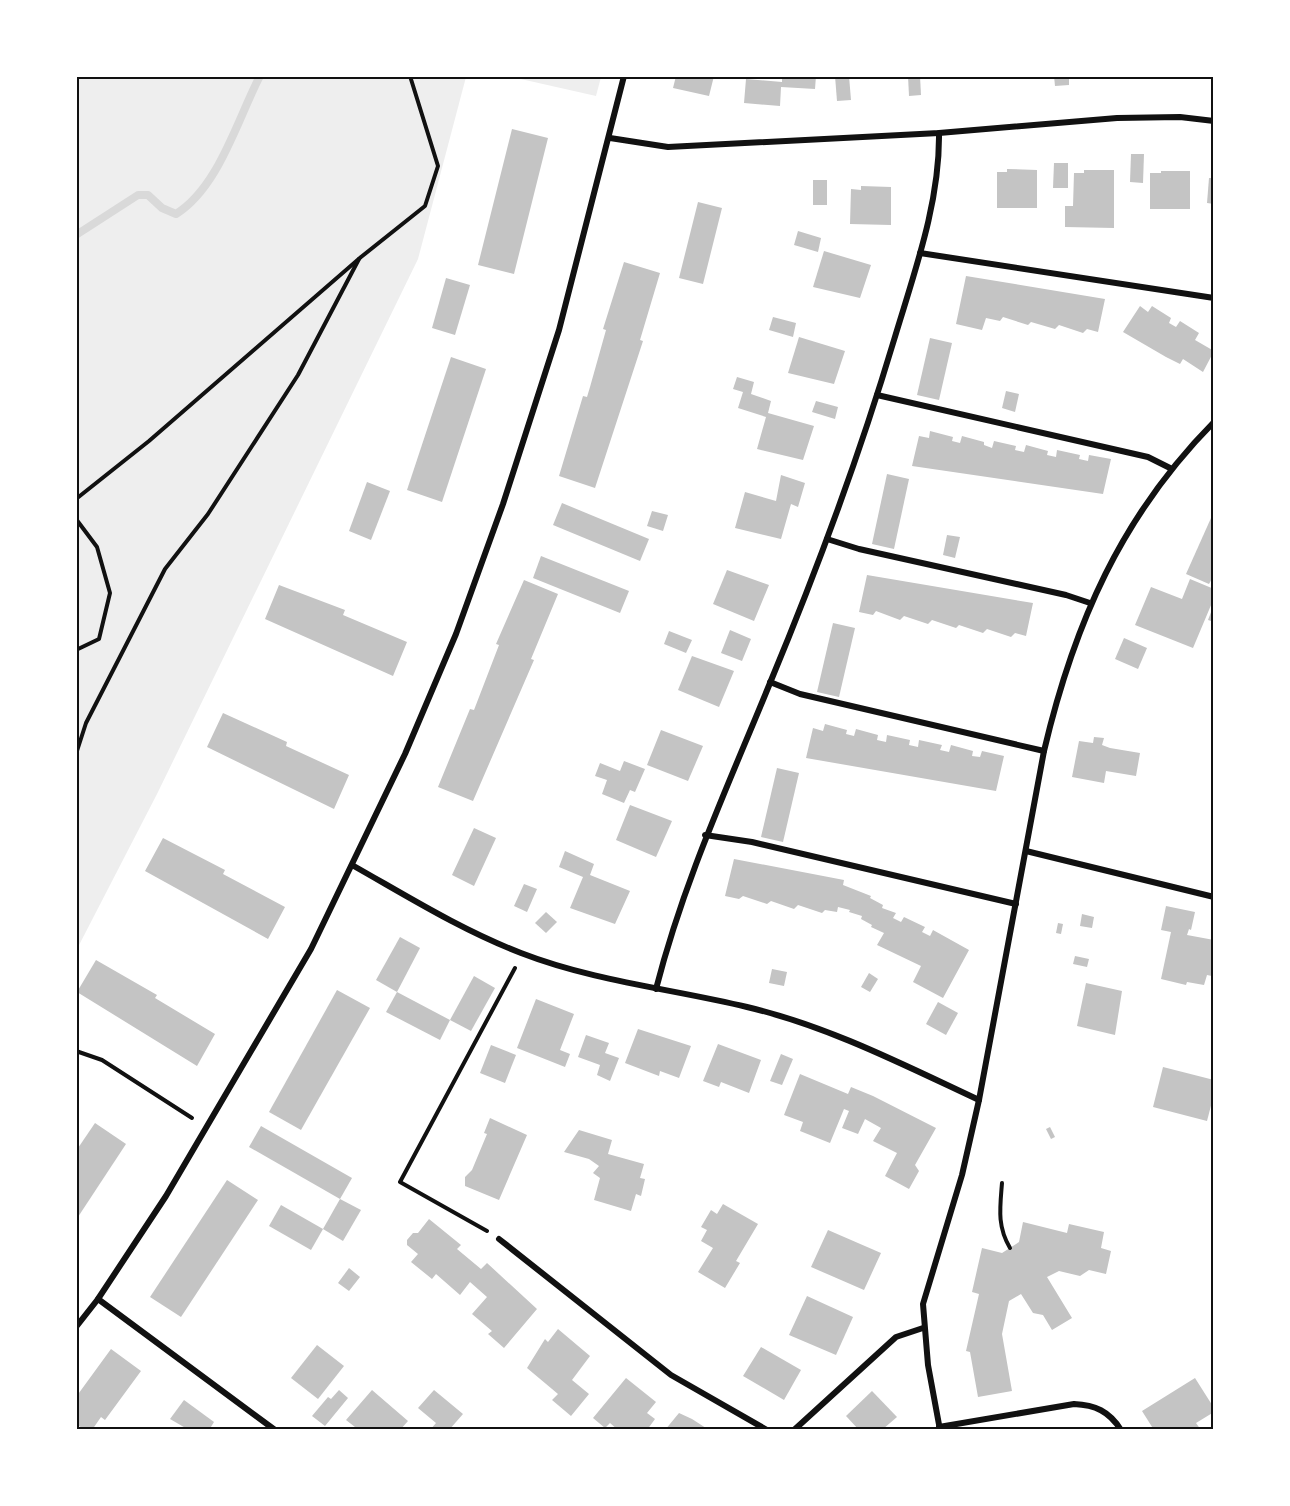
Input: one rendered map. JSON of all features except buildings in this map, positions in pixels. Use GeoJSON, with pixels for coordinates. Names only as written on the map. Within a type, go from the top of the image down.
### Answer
{"type":"FeatureCollection","features":[{"type":"Feature","properties":{"kind":"street"},"geometry":{"type":"LineString","coordinates":[[76,1327],[98,1299],[166,1196],[311,949],[405,754],[456,634],[503,504],[559,330],[610,138],[624,76]]}},
{"type":"Feature","properties":{"kind":"street"},"geometry":{"type":"LineString","coordinates":[[610,138],[668,147],[939,133],[1118,118],[1179,117],[1214,121]]}},
{"type":"Feature","properties":{"kind":"street"},"geometry":{"type":"LineString","coordinates":[[656,989],[680,900],[827,539],[877,395],[920,253],[940,166],[939,133]]}},
{"type":"Feature","properties":{"kind":"street"},"geometry":{"type":"LineString","coordinates":[[920,253],[1214,298]]}},
{"type":"Feature","properties":{"kind":"street"},"geometry":{"type":"LineString","coordinates":[[877,395],[1148,457],[1170,468]]}},
{"type":"Feature","properties":{"kind":"street"},"geometry":{"type":"LineString","coordinates":[[1121,1430],[1107,1413],[1092,1405],[1074,1404],[940,1428],[923,1328],[923,1304],[962,1175],[979,1100],[1044,751],[1060,686],[1090,603],[1115,553],[1170,468],[1214,422]]}},
{"type":"Feature","properties":{"kind":"street"},"geometry":{"type":"LineString","coordinates":[[827,539],[859,549],[1066,595],[1090,603]]}},
{"type":"Feature","properties":{"kind":"street"},"geometry":{"type":"LineString","coordinates":[[770,682],[800,694],[1044,751]]}},
{"type":"Feature","properties":{"kind":"street"},"geometry":{"type":"LineString","coordinates":[[705,835],[752,842],[1016,904]]}},
{"type":"Feature","properties":{"kind":"street"},"geometry":{"type":"LineString","coordinates":[[1026,851],[1214,897]]}},
{"type":"Feature","properties":{"kind":"street"},"geometry":{"type":"LineString","coordinates":[[352,865],[443,917],[522,954],[656,989],[748,1007],[850,1041],[979,1100]]}},
{"type":"Feature","properties":{"kind":"street"},"geometry":{"type":"LineString","coordinates":[[499,1239],[671,1375],[767,1430]]}},
{"type":"Feature","properties":{"kind":"street"},"geometry":{"type":"LineString","coordinates":[[98,1299],[275,1430]]}},
{"type":"Feature","properties":{"kind":"street"},"geometry":{"type":"LineString","coordinates":[[794,1430],[896,1337],[923,1328]]}},
{"type":"Feature","properties":{"kind":"path"},"geometry":{"type":"LineString","coordinates":[[76,499],[150,441],[360,257],[425,206],[438,166],[410,76]]}},
{"type":"Feature","properties":{"kind":"path"},"geometry":{"type":"LineString","coordinates":[[76,754],[86,723],[132,627],[165,569],[208,514],[298,375],[360,257]]}},
{"type":"Feature","properties":{"kind":"path"},"geometry":{"type":"LineString","coordinates":[[76,519],[97,547],[110,593],[99,639],[76,650]]}},
{"type":"Feature","properties":{"kind":"path"},"geometry":{"type":"LineString","coordinates":[[499,1239],[477,1224],[400,1182],[522,954]]}},
{"type":"Feature","properties":{"kind":"path"},"geometry":{"type":"LineString","coordinates":[[76,1051],[102,1060],[206,1126]]}},
{"type":"Feature","properties":{"kind":"path"},"geometry":{"type":"LineString","coordinates":[[1002,1183],[999,1218],[1001,1233],[1010,1248]]}},
{"type":"Feature","properties":{"kind":"shaded area"},"geometry":{"type":"Polygon","coordinates":[[[601,76],[596,96],[512,77],[601,76]]]}},
{"type":"Feature","properties":{"kind":"shaded area"},"geometry":{"type":"Polygon","coordinates":[[[77,77],[466,77],[418,259],[157,794],[77,949],[77,77]]]}},
{"type":"Feature","properties":{"kind":"waterway"},"geometry":{"type":"LineString","coordinates":[[76,235],[138,195],[148,195],[162,208],[176,214],[191,202],[204,187],[226,151],[260,76]]}}]}
